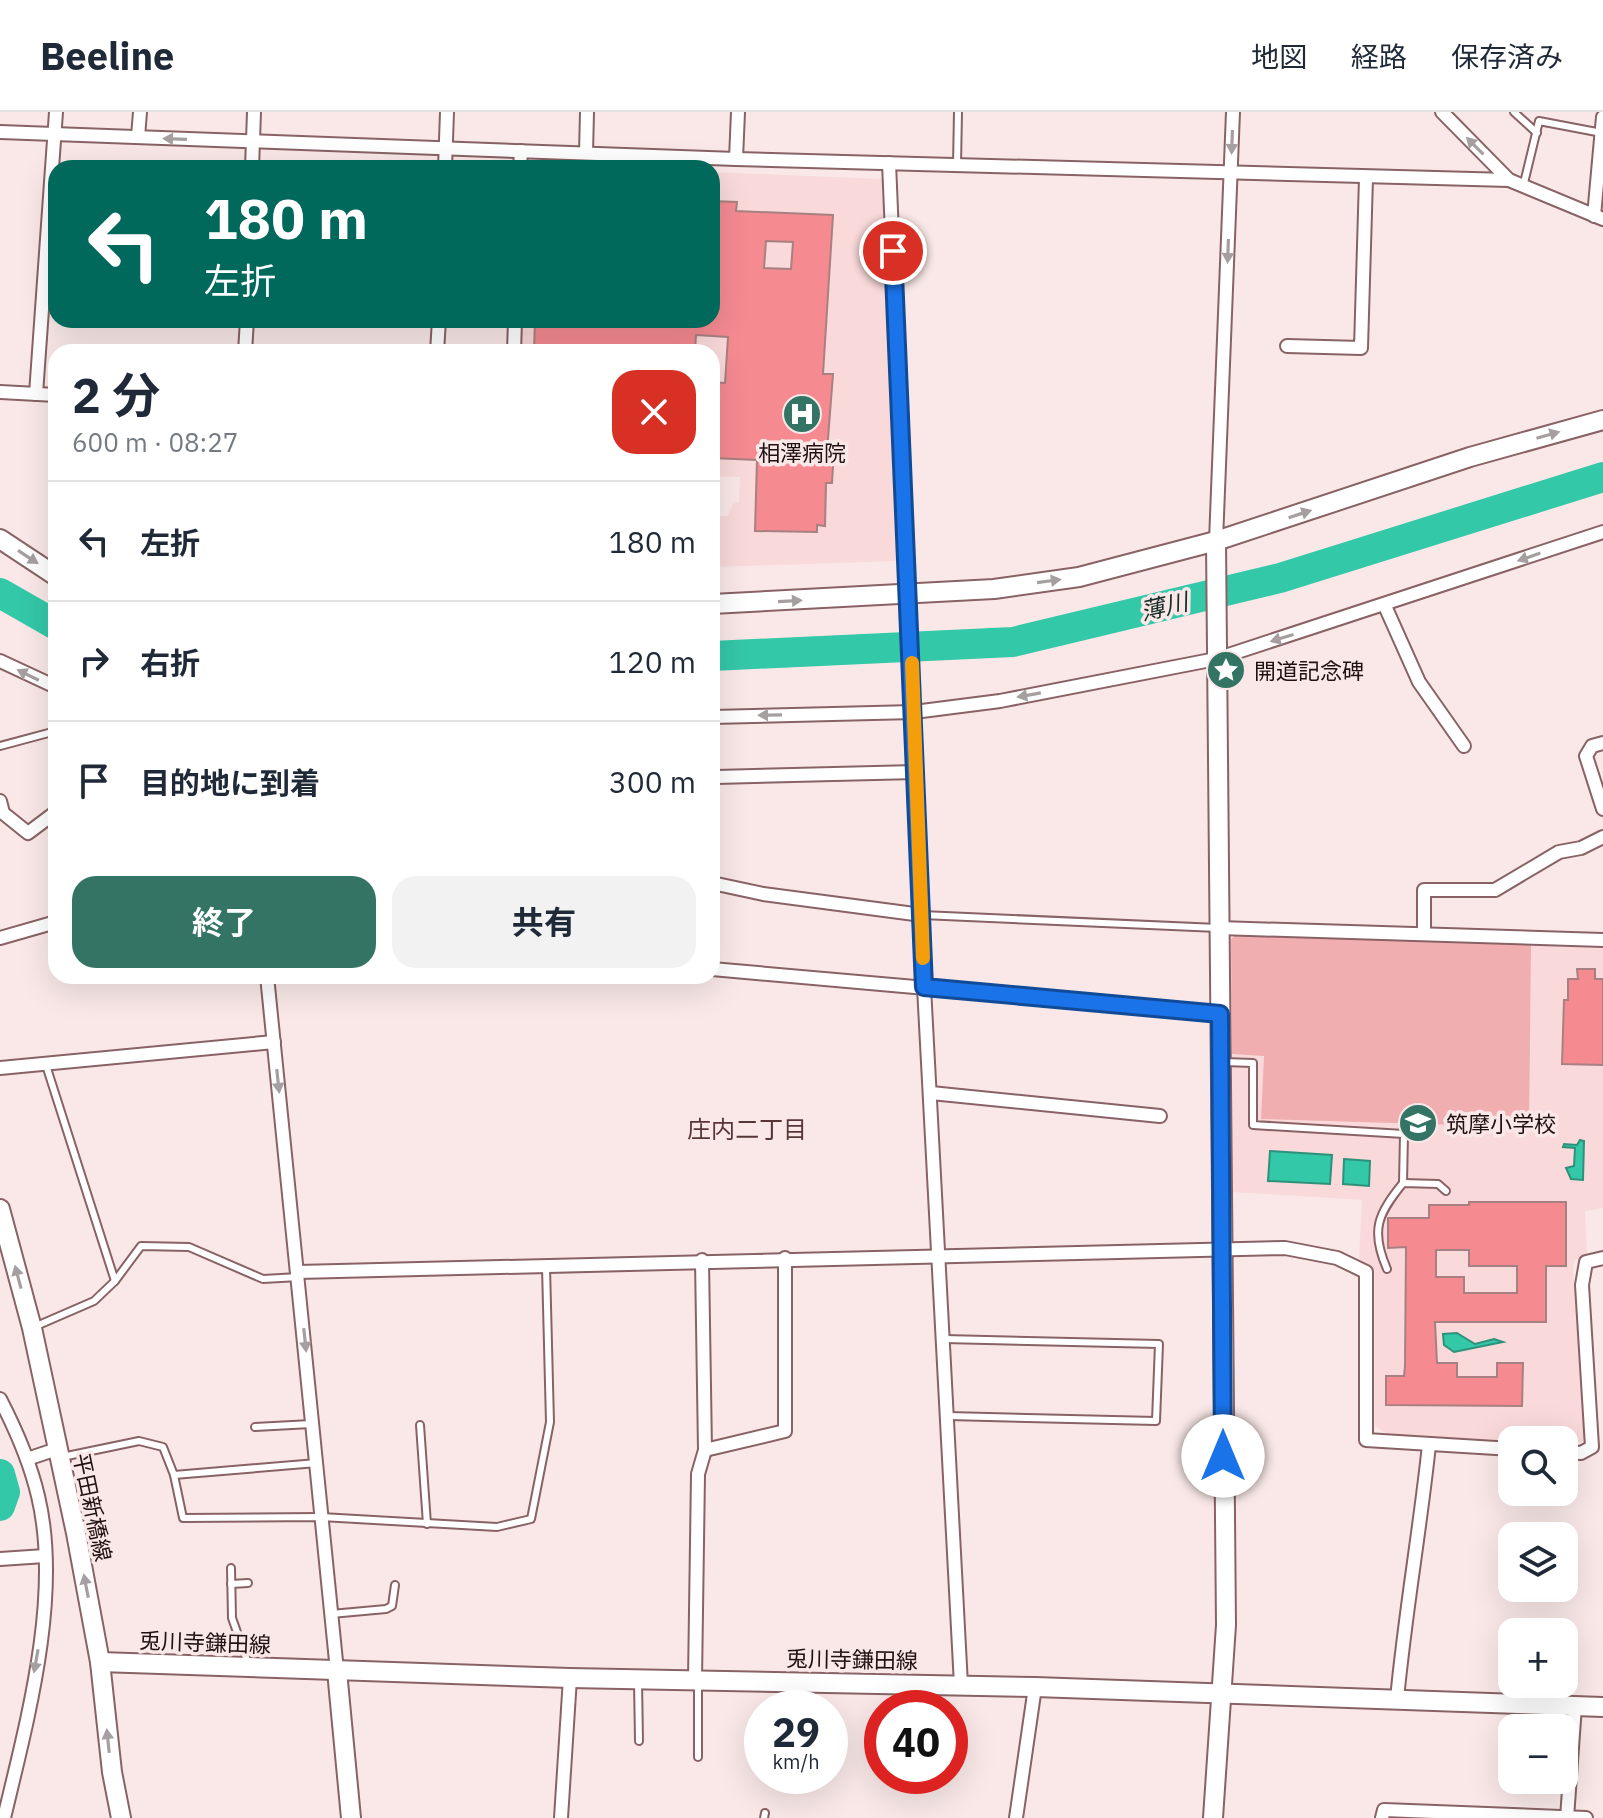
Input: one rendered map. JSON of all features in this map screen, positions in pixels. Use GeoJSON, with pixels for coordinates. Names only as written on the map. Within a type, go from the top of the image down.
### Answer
{"type":"FeatureCollection","features":[{"type":"Feature","properties":{"kind":"street"},"geometry":{"type":"LineString","coordinates":[[54,160],[56,112]]}},
{"type":"Feature","properties":{"kind":"street"},"geometry":{"type":"LineString","coordinates":[[138,137],[140,112]]}},
{"type":"Feature","properties":{"kind":"street"},"geometry":{"type":"LineString","coordinates":[[251,160],[254,112]]}},
{"type":"Feature","properties":{"kind":"street"},"geometry":{"type":"LineString","coordinates":[[445,160],[447,112]]}},
{"type":"Feature","properties":{"kind":"street"},"geometry":{"type":"LineString","coordinates":[[586,153],[587,112]]}},
{"type":"Feature","properties":{"kind":"street"},"geometry":{"type":"LineString","coordinates":[[736,159],[738,112]]}},
{"type":"Feature","properties":{"kind":"street"},"geometry":{"type":"LineString","coordinates":[[1213,1818],[1226,1625],[1216,547],[1233,112]]}},
{"type":"Feature","properties":{"kind":"street"},"geometry":{"type":"LineString","coordinates":[[1442,112],[1509,180],[1598,217],[1603,117]]}},
{"type":"Feature","properties":{"kind":"street"},"geometry":{"type":"LineString","coordinates":[[0,132],[736,159],[1509,180]]}},
{"type":"Feature","properties":{"kind":"street"},"geometry":{"type":"LineString","coordinates":[[520,160],[521,151]]}},
{"type":"Feature","properties":{"kind":"street"},"geometry":{"type":"LineString","coordinates":[[889,163],[924,987],[941,1256],[961,1685]]}},
{"type":"Feature","properties":{"kind":"street"},"geometry":{"type":"LineString","coordinates":[[1287,346],[1361,348],[1366,178]]}},
{"type":"Feature","properties":{"kind":"street"},"geometry":{"type":"LineString","coordinates":[[36,394],[48,262]]}},
{"type":"Feature","properties":{"kind":"street"},"geometry":{"type":"LineString","coordinates":[[0,392],[48,395]]}},
{"type":"Feature","properties":{"kind":"street"},"geometry":{"type":"LineString","coordinates":[[720,604],[909,599],[1079,577],[1216,547],[1470,457],[1603,420]]}},
{"type":"Feature","properties":{"kind":"street"},"geometry":{"type":"LineString","coordinates":[[720,717],[1000,701],[1216,654],[1385,606],[1603,532]]}},
{"type":"Feature","properties":{"kind":"street"},"geometry":{"type":"LineString","coordinates":[[0,539],[48,571]]}},
{"type":"Feature","properties":{"kind":"street"},"geometry":{"type":"LineString","coordinates":[[1385,606],[1419,682],[1464,746]]}},
{"type":"Feature","properties":{"kind":"street"},"geometry":{"type":"LineString","coordinates":[[0,661],[48,683]]}},
{"type":"Feature","properties":{"kind":"street"},"geometry":{"type":"LineString","coordinates":[[1603,743],[1592,746],[1586,756],[1603,809]]}},
{"type":"Feature","properties":{"kind":"street"},"geometry":{"type":"LineString","coordinates":[[720,777],[916,772]]}},
{"type":"Feature","properties":{"kind":"street"},"geometry":{"type":"LineString","coordinates":[[0,801],[3,813],[28,833],[48,818]]}},
{"type":"Feature","properties":{"kind":"street"},"geometry":{"type":"LineString","coordinates":[[1424,934],[1424,890],[1495,890],[1559,852],[1581,848],[1603,837]]}},
{"type":"Feature","properties":{"kind":"street"},"geometry":{"type":"LineString","coordinates":[[720,885],[763,894],[922,915]]}},
{"type":"Feature","properties":{"kind":"street"},"geometry":{"type":"LineString","coordinates":[[0,938],[48,924]]}},
{"type":"Feature","properties":{"kind":"street"},"geometry":{"type":"LineString","coordinates":[[1219,928],[1603,940]]}},
{"type":"Feature","properties":{"kind":"street"},"geometry":{"type":"LineString","coordinates":[[720,970],[1220,1014]]}},
{"type":"Feature","properties":{"kind":"street"},"geometry":{"type":"LineString","coordinates":[[268,984],[351,1818]]}},
{"type":"Feature","properties":{"kind":"street"},"geometry":{"type":"LineString","coordinates":[[0,1068],[274,1042]]}},
{"type":"Feature","properties":{"kind":"street"},"geometry":{"type":"LineString","coordinates":[[931,1093],[1160,1116]]}},
{"type":"Feature","properties":{"kind":"street","name":"平田新橋線"},"geometry":{"type":"LineString","coordinates":[[0,1209],[32,1328],[100,1662],[121,1818]]}},
{"type":"Feature","properties":{"kind":"street"},"geometry":{"type":"LineString","coordinates":[[298,1274],[702,1260],[1285,1248],[1337,1258],[1366,1272],[1366,1440],[1498,1448]]}},
{"type":"Feature","properties":{"kind":"street"},"geometry":{"type":"LineString","coordinates":[[705,1450],[785,1431],[785,1258]]}},
{"type":"Feature","properties":{"kind":"street"},"geometry":{"type":"LineString","coordinates":[[1578,1453],[1592,1447],[1582,1285],[1586,1262],[1603,1258]]}},
{"type":"Feature","properties":{"kind":"street"},"geometry":{"type":"LineString","coordinates":[[696,1680],[698,1474],[705,1450],[702,1260]]}},
{"type":"Feature","properties":{"kind":"street"},"geometry":{"type":"LineString","coordinates":[[0,1399],[27,1459],[39,1497],[42,1556],[40,1639],[4,1818]]}},
{"type":"Feature","properties":{"kind":"street"},"geometry":{"type":"LineString","coordinates":[[1397,1699],[1429,1445]]}},
{"type":"Feature","properties":{"kind":"street"},"geometry":{"type":"LineString","coordinates":[[27,1459],[58,1453]]}},
{"type":"Feature","properties":{"kind":"street"},"geometry":{"type":"LineString","coordinates":[[0,1559],[42,1556]]}},
{"type":"Feature","properties":{"kind":"street","name":"兎川寺鎌田線"},"geometry":{"type":"LineString","coordinates":[[100,1662],[570,1678],[1035,1687],[1603,1707]]}},
{"type":"Feature","properties":{"kind":"street"},"geometry":{"type":"LineString","coordinates":[[561,1818],[570,1678]]}},
{"type":"Feature","properties":{"kind":"street"},"geometry":{"type":"LineString","coordinates":[[1016,1818],[1035,1687]]}},
{"type":"Feature","properties":{"kind":"street"},"geometry":{"type":"LineString","coordinates":[[1567,1818],[1575,1706]]}},
{"type":"Feature","properties":{"kind":"street"},"geometry":{"type":"LineString","coordinates":[[1382,1818],[1384,1810],[1586,1818]]}},
{"type":"Feature","properties":{"kind":"lane"},"geometry":{"type":"LineString","coordinates":[[957,165],[958,112]]}},
{"type":"Feature","properties":{"kind":"lane"},"geometry":{"type":"LineString","coordinates":[[1514,112],[1537,133]]}},
{"type":"Feature","properties":{"kind":"lane"},"geometry":{"type":"LineString","coordinates":[[1523,187],[1539,121],[1602,133]]}},
{"type":"Feature","properties":{"kind":"lane"},"geometry":{"type":"LineString","coordinates":[[0,746],[48,733]]}},
{"type":"Feature","properties":{"kind":"lane"},"geometry":{"type":"LineString","coordinates":[[922,915],[1219,928]]}},
{"type":"Feature","properties":{"kind":"lane"},"geometry":{"type":"LineString","coordinates":[[45,1062],[115,1281]]}},
{"type":"Feature","properties":{"kind":"lane"},"geometry":{"type":"LineString","coordinates":[[1221,1062],[1253,1063],[1253,1125],[1404,1134],[1403,1183],[1379,1212],[1380,1252],[1387,1269]]}},
{"type":"Feature","properties":{"kind":"lane"},"geometry":{"type":"LineString","coordinates":[[1403,1183],[1438,1184],[1446,1191]]}},
{"type":"Feature","properties":{"kind":"lane"},"geometry":{"type":"LineString","coordinates":[[32,1328],[94,1301],[115,1281],[141,1246],[189,1247],[263,1279],[298,1274]]}},
{"type":"Feature","properties":{"kind":"lane"},"geometry":{"type":"LineString","coordinates":[[58,1453],[139,1441],[163,1447],[174,1475],[183,1518],[321,1517],[497,1527],[531,1519],[550,1422],[546,1265]]}},
{"type":"Feature","properties":{"kind":"lane"},"geometry":{"type":"LineString","coordinates":[[944,1339],[1159,1344],[1156,1421],[948,1416]]}},
{"type":"Feature","properties":{"kind":"lane"},"geometry":{"type":"LineString","coordinates":[[255,1427],[313,1424]]}},
{"type":"Feature","properties":{"kind":"lane"},"geometry":{"type":"LineString","coordinates":[[420,1425],[427,1524]]}},
{"type":"Feature","properties":{"kind":"lane"},"geometry":{"type":"LineString","coordinates":[[174,1475],[317,1463]]}},
{"type":"Feature","properties":{"kind":"lane"},"geometry":{"type":"LineString","coordinates":[[231,1568],[232,1618],[249,1667]]}},
{"type":"Feature","properties":{"kind":"lane"},"geometry":{"type":"LineString","coordinates":[[231,1584],[248,1583]]}},
{"type":"Feature","properties":{"kind":"lane"},"geometry":{"type":"LineString","coordinates":[[331,1614],[386,1609],[392,1606],[395,1585]]}},
{"type":"Feature","properties":{"kind":"lane"},"geometry":{"type":"LineString","coordinates":[[638,1679],[639,1741]]}},
{"type":"Feature","properties":{"kind":"lane"},"geometry":{"type":"LineString","coordinates":[[696,1680],[698,1757]]}},
{"type":"Feature","properties":{"kind":"shaded area","name":"相澤病院"},"geometry":{"type":"Polygon","coordinates":[[[720,172],[882,179],[897,561],[720,567],[720,516],[728,516],[733,504],[739,502],[740,477],[720,476],[720,344],[521,344],[522,328],[720,328],[720,172]]]}},
{"type":"Feature","properties":{"kind":"shaded area","name":"筑摩小学校"},"geometry":{"type":"Polygon","coordinates":[[[1236,935],[1603,948],[1603,1208],[1585,1211],[1587,1254],[1575,1260],[1573,1268],[1585,1432],[1583,1441],[1578,1443],[1578,1426],[1498,1426],[1498,1442],[1391,1436],[1375,1426],[1375,1271],[1359,1259],[1362,1200],[1233,1192],[1231,939],[1236,935]]]}},
{"type":"Feature","properties":{"kind":"shaded area"},"geometry":{"type":"Polygon","coordinates":[[[1236,935],[1531,945],[1529,1127],[1261,1119],[1264,1056],[1232,1054],[1231,939],[1236,935]]]}},
{"type":"Feature","properties":{"kind":"shaded area"},"geometry":{"type":"Polygon","coordinates":[[[1580,1140],[1584,1141],[1583,1180],[1571,1179],[1566,1168],[1574,1166],[1575,1148],[1563,1147],[1564,1144],[1577,1145],[1580,1140]]]}},
{"type":"Feature","properties":{"kind":"shaded area"},"geometry":{"type":"Polygon","coordinates":[[[1270,1151],[1332,1155],[1330,1184],[1268,1181],[1270,1151]]]}},
{"type":"Feature","properties":{"kind":"shaded area"},"geometry":{"type":"Polygon","coordinates":[[[1344,1159],[1370,1161],[1369,1186],[1343,1184],[1344,1159]]]}},
{"type":"Feature","properties":{"kind":"shaded area"},"geometry":{"type":"Polygon","coordinates":[[[1457,1333],[1475,1344],[1494,1339],[1503,1342],[1454,1352],[1444,1345],[1443,1334],[1457,1333]]]}},
{"type":"Feature","properties":{"kind":"building"},"geometry":{"type":"Polygon","coordinates":[[[720,201],[737,202],[736,211],[833,215],[823,374],[833,374],[826,465],[833,466],[832,483],[826,483],[825,526],[817,525],[817,532],[755,531],[757,460],[720,458],[720,383],[725,383],[728,337],[696,335],[695,344],[534,344],[535,328],[720,328],[720,201]],[[766,241],[764,268],[791,269],[793,242],[766,241]]]}},
{"type":"Feature","properties":{"kind":"building"},"geometry":{"type":"Polygon","coordinates":[[[1577,969],[1595,969],[1595,979],[1603,979],[1603,1065],[1562,1064],[1564,1000],[1568,1000],[1568,979],[1578,979],[1577,969]]]}},
{"type":"Feature","properties":{"kind":"building"},"geometry":{"type":"Polygon","coordinates":[[[1469,1202],[1566,1202],[1566,1266],[1546,1266],[1546,1322],[1435,1322],[1437,1363],[1457,1363],[1457,1377],[1497,1377],[1497,1363],[1523,1363],[1522,1406],[1386,1405],[1386,1376],[1404,1376],[1405,1366],[1406,1247],[1388,1248],[1388,1218],[1429,1218],[1429,1205],[1469,1205],[1469,1202]],[[1436,1250],[1436,1277],[1464,1277],[1464,1293],[1517,1293],[1517,1266],[1469,1266],[1469,1250],[1436,1250]]]}},
{"type":"Feature","properties":{"kind":"waterway","name":"薄川"},"geometry":{"type":"LineString","coordinates":[[720,656],[1013,642],[1280,578],[1603,477]]}},
{"type":"Feature","properties":{"kind":"waterway","name":"薄川"},"geometry":{"type":"LineString","coordinates":[[0,593],[48,620]]}},
{"type":"Feature","properties":{"kind":"waterway"},"geometry":{"type":"LineString","coordinates":[[0,1474],[5,1492],[0,1506]]}},
{"type":"Feature","properties":{"kind":"slow traffic"},"geometry":{"type":"LineString","coordinates":[[912,663],[923,958]]}},
{"type":"Feature","properties":{"kind":"place","name":"相澤病院"},"geometry":{"type":"Point","coordinates":[802,414]}},
{"type":"Feature","properties":{"kind":"place","name":"開道記念碑"},"geometry":{"type":"Point","coordinates":[1226,670]}},
{"type":"Feature","properties":{"kind":"place","name":"筑摩小学校"},"geometry":{"type":"Point","coordinates":[1418,1123]}},
{"type":"Feature","properties":{"kind":"district","name":"庄内二丁目"},"geometry":{"type":"Point","coordinates":[747,1129]}},
{"type":"Feature","properties":{"kind":"route"},"geometry":{"type":"LineString","coordinates":[[893,251],[924,987],[1220,1014],[1223,1456]]}}]}
